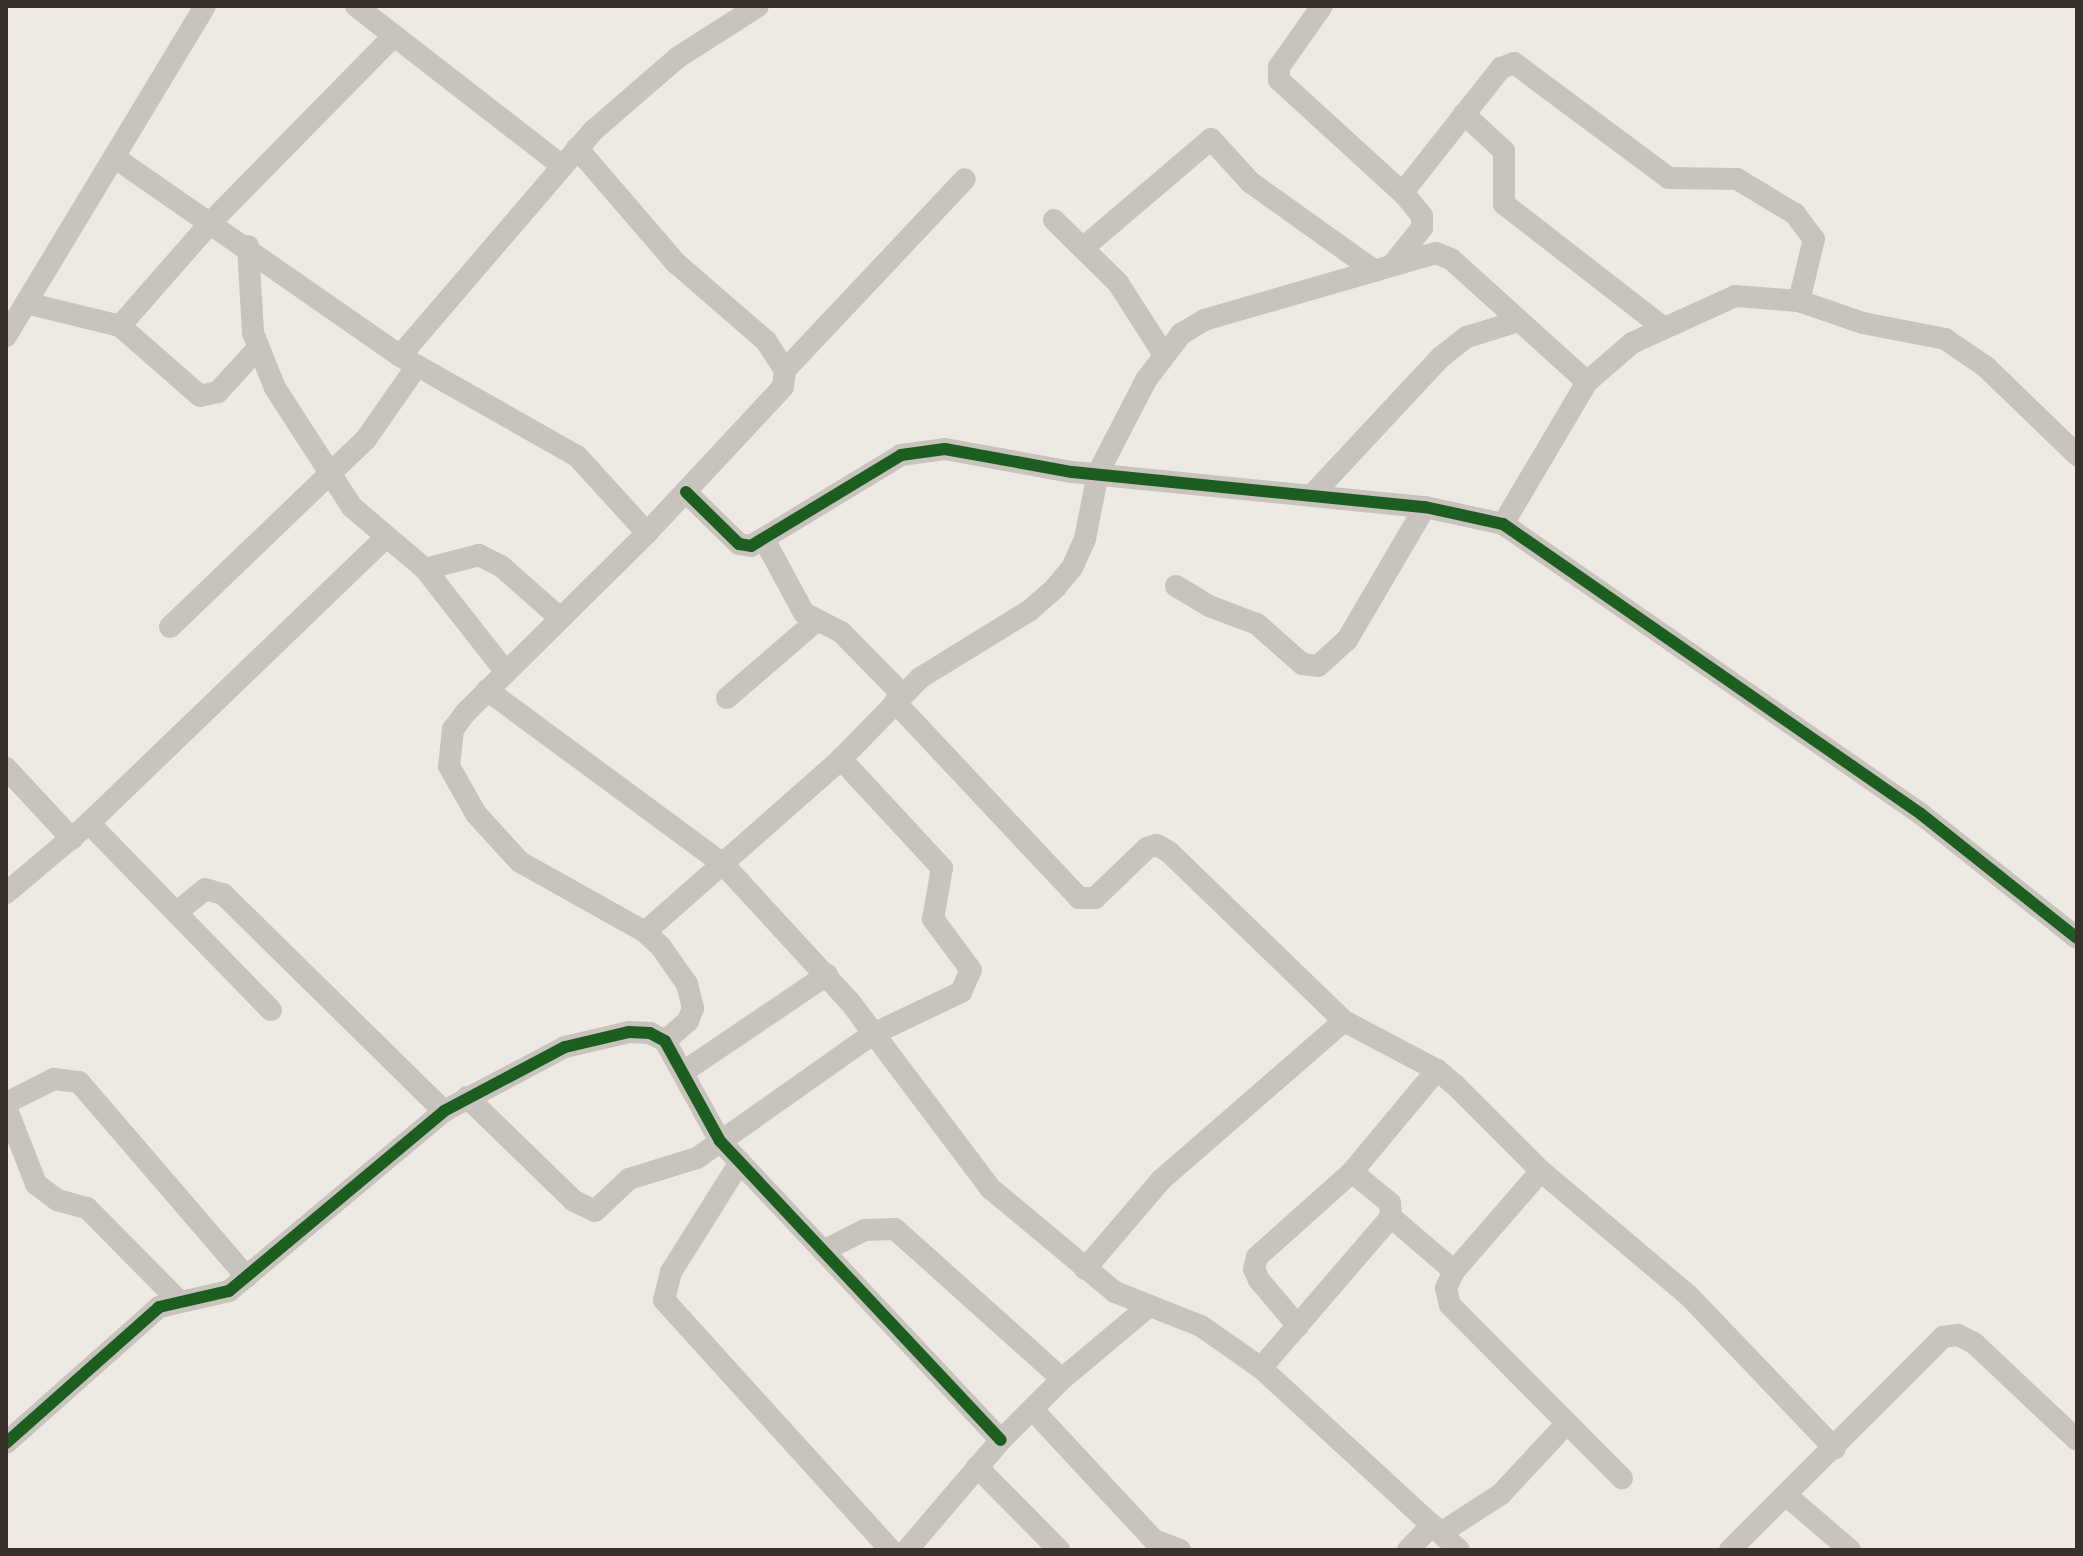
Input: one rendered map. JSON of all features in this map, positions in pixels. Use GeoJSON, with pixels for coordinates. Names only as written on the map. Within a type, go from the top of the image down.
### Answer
{"type":"FeatureCollection","features":[{"type":"Feature","properties":{"kind":"street"},"geometry":{"type":"LineString","coordinates":[[6,336],[205,6]]}},
{"type":"Feature","properties":{"kind":"street"},"geometry":{"type":"LineString","coordinates":[[356,6],[562,166]]}},
{"type":"Feature","properties":{"kind":"street"},"geometry":{"type":"LineString","coordinates":[[1322,6],[1279,67],[1279,80],[1405,195],[1422,216],[1422,228],[1383,268]]}},
{"type":"Feature","properties":{"kind":"street"},"geometry":{"type":"LineString","coordinates":[[170,627],[379,423],[408,361],[577,148],[677,58],[745,9]]}},
{"type":"Feature","properties":{"kind":"street"},"geometry":{"type":"LineString","coordinates":[[120,326],[212,221],[394,36]]}},
{"type":"Feature","properties":{"kind":"street"},"geometry":{"type":"LineString","coordinates":[[1405,195],[1501,68],[1514,63],[1669,178],[1737,179],[1795,214],[1814,239],[1799,301]]}},
{"type":"Feature","properties":{"kind":"street"},"geometry":{"type":"LineString","coordinates":[[1464,114],[1504,151],[1504,204],[1661,326]]}},
{"type":"Feature","properties":{"kind":"street"},"geometry":{"type":"LineString","coordinates":[[1083,248],[1211,139],[1250,182],[1383,268]]}},
{"type":"Feature","properties":{"kind":"street"},"geometry":{"type":"LineString","coordinates":[[577,148],[676,263],[766,341],[785,370]]}},
{"type":"Feature","properties":{"kind":"street"},"geometry":{"type":"LineString","coordinates":[[114,157],[212,221],[408,361],[577,456],[647,533]]}},
{"type":"Feature","properties":{"kind":"street"},"geometry":{"type":"LineString","coordinates":[[665,1041],[688,1021],[692,996],[645,932],[520,862],[459,790],[447,747],[453,729],[505,671],[686,492],[783,387],[785,370],[965,179]]}},
{"type":"Feature","properties":{"kind":"street"},"geometry":{"type":"LineString","coordinates":[[1054,220],[1118,283],[1163,353]]}},
{"type":"Feature","properties":{"kind":"street"},"geometry":{"type":"LineString","coordinates":[[248,246],[258,348],[275,388],[352,507],[425,569],[505,671]]}},
{"type":"Feature","properties":{"kind":"street"},"geometry":{"type":"LineString","coordinates":[[645,932],[841,759],[898,698],[1055,588],[1072,568],[1085,539],[1098,473],[1163,353],[1181,334],[1204,320],[1436,253],[1451,259],[1587,382]]}},
{"type":"Feature","properties":{"kind":"street"},"geometry":{"type":"LineString","coordinates":[[1503,524],[1587,382],[1632,343],[1661,326],[1735,296],[1799,301],[1863,323],[1945,339],[1986,367],[2077,455]]}},
{"type":"Feature","properties":{"kind":"street"},"geometry":{"type":"LineString","coordinates":[[26,303],[120,326],[200,396],[218,392],[258,348]]}},
{"type":"Feature","properties":{"kind":"street"},"geometry":{"type":"LineString","coordinates":[[1314,493],[1441,357],[1467,337],[1518,321]]}},
{"type":"Feature","properties":{"kind":"street"},"geometry":{"type":"LineString","coordinates":[[686,492],[739,544],[765,541],[880,465],[921,448],[1098,473],[1314,493],[1425,507],[1503,524],[1536,541],[1921,814],[2077,938]]}},
{"type":"Feature","properties":{"kind":"street"},"geometry":{"type":"LineString","coordinates":[[1176,586],[1209,606],[1257,624],[1302,664],[1318,666],[1347,640],[1425,507]]}},
{"type":"Feature","properties":{"kind":"street"},"geometry":{"type":"LineString","coordinates":[[6,893],[72,839],[386,537]]}},
{"type":"Feature","properties":{"kind":"street"},"geometry":{"type":"LineString","coordinates":[[765,541],[795,600],[815,622],[841,632],[1079,898],[1095,898],[1138,855],[1157,845],[1344,1021],[1437,1070],[1541,1171],[1689,1296],[1835,1449]]}},
{"type":"Feature","properties":{"kind":"street"},"geometry":{"type":"LineString","coordinates":[[425,569],[479,555],[501,566],[560,618]]}},
{"type":"Feature","properties":{"kind":"street"},"geometry":{"type":"LineString","coordinates":[[727,698],[815,622]]}},
{"type":"Feature","properties":{"kind":"street"},"geometry":{"type":"LineString","coordinates":[[487,690],[723,864],[827,975],[990,1188],[1115,1292],[1201,1326],[1261,1368],[1459,1550]]}},
{"type":"Feature","properties":{"kind":"street"},"geometry":{"type":"LineString","coordinates":[[467,1097],[574,1201],[595,1211],[641,1172],[684,1165],[873,1034],[961,992],[971,970],[933,919],[942,868],[841,759]]}},
{"type":"Feature","properties":{"kind":"street"},"geometry":{"type":"LineString","coordinates":[[6,768],[72,839]]}},
{"type":"Feature","properties":{"kind":"street"},"geometry":{"type":"LineString","coordinates":[[89,823],[271,1010]]}},
{"type":"Feature","properties":{"kind":"street"},"geometry":{"type":"LineString","coordinates":[[177,912],[205,889],[223,894],[444,1111]]}},
{"type":"Feature","properties":{"kind":"street"},"geometry":{"type":"LineString","coordinates":[[683,1072],[827,975]]}},
{"type":"Feature","properties":{"kind":"street"},"geometry":{"type":"LineString","coordinates":[[1085,1269],[1161,1180],[1344,1021]]}},
{"type":"Feature","properties":{"kind":"street"},"geometry":{"type":"LineString","coordinates":[[6,1443],[159,1307],[178,1300],[210,1299],[247,1277],[444,1111],[565,1047],[601,1036],[650,1033],[665,1041],[720,1141],[827,1249],[1001,1440]]}},
{"type":"Feature","properties":{"kind":"street"},"geometry":{"type":"LineString","coordinates":[[1298,1326],[1259,1280],[1254,1269],[1257,1257],[1352,1172],[1437,1070]]}},
{"type":"Feature","properties":{"kind":"street"},"geometry":{"type":"LineString","coordinates":[[178,1300],[87,1208],[57,1200],[36,1184],[6,1105],[54,1079],[79,1082],[247,1277]]}},
{"type":"Feature","properties":{"kind":"street"},"geometry":{"type":"LineString","coordinates":[[740,1162],[671,1272],[664,1300],[891,1550]]}},
{"type":"Feature","properties":{"kind":"street"},"geometry":{"type":"LineString","coordinates":[[1541,1171],[1454,1271],[1446,1288],[1450,1305],[1622,1478]]}},
{"type":"Feature","properties":{"kind":"street"},"geometry":{"type":"LineString","coordinates":[[1261,1368],[1391,1217],[1390,1203],[1352,1172]]}},
{"type":"Feature","properties":{"kind":"street"},"geometry":{"type":"LineString","coordinates":[[1391,1217],[1454,1271]]}},
{"type":"Feature","properties":{"kind":"street"},"geometry":{"type":"LineString","coordinates":[[827,1249],[865,1230],[895,1229],[1062,1379]]}},
{"type":"Feature","properties":{"kind":"street"},"geometry":{"type":"LineString","coordinates":[[907,1550],[1001,1440],[1062,1379],[1149,1306]]}},
{"type":"Feature","properties":{"kind":"street"},"geometry":{"type":"LineString","coordinates":[[1730,1550],[1835,1449],[1943,1337],[1958,1335],[2077,1440]]}},
{"type":"Feature","properties":{"kind":"street"},"geometry":{"type":"LineString","coordinates":[[1033,1410],[1154,1540],[1180,1550]]}},
{"type":"Feature","properties":{"kind":"street"},"geometry":{"type":"LineString","coordinates":[[1408,1550],[1436,1529],[1501,1494],[1567,1423]]}},
{"type":"Feature","properties":{"kind":"street"},"geometry":{"type":"LineString","coordinates":[[977,1467],[1059,1550]]}},
{"type":"Feature","properties":{"kind":"street"},"geometry":{"type":"LineString","coordinates":[[1787,1496],[1850,1550]]}},
{"type":"Feature","properties":{"kind":"cycle path"},"geometry":{"type":"LineString","coordinates":[[686,492],[739,544],[751,546],[901,455],[945,449],[1072,472],[1425,507],[1503,524],[1921,814],[2077,938]]}},
{"type":"Feature","properties":{"kind":"cycle path"},"geometry":{"type":"LineString","coordinates":[[6,1443],[159,1307],[229,1291],[444,1111],[565,1047],[629,1032],[650,1033],[665,1041],[720,1141],[1001,1440]]}}]}
